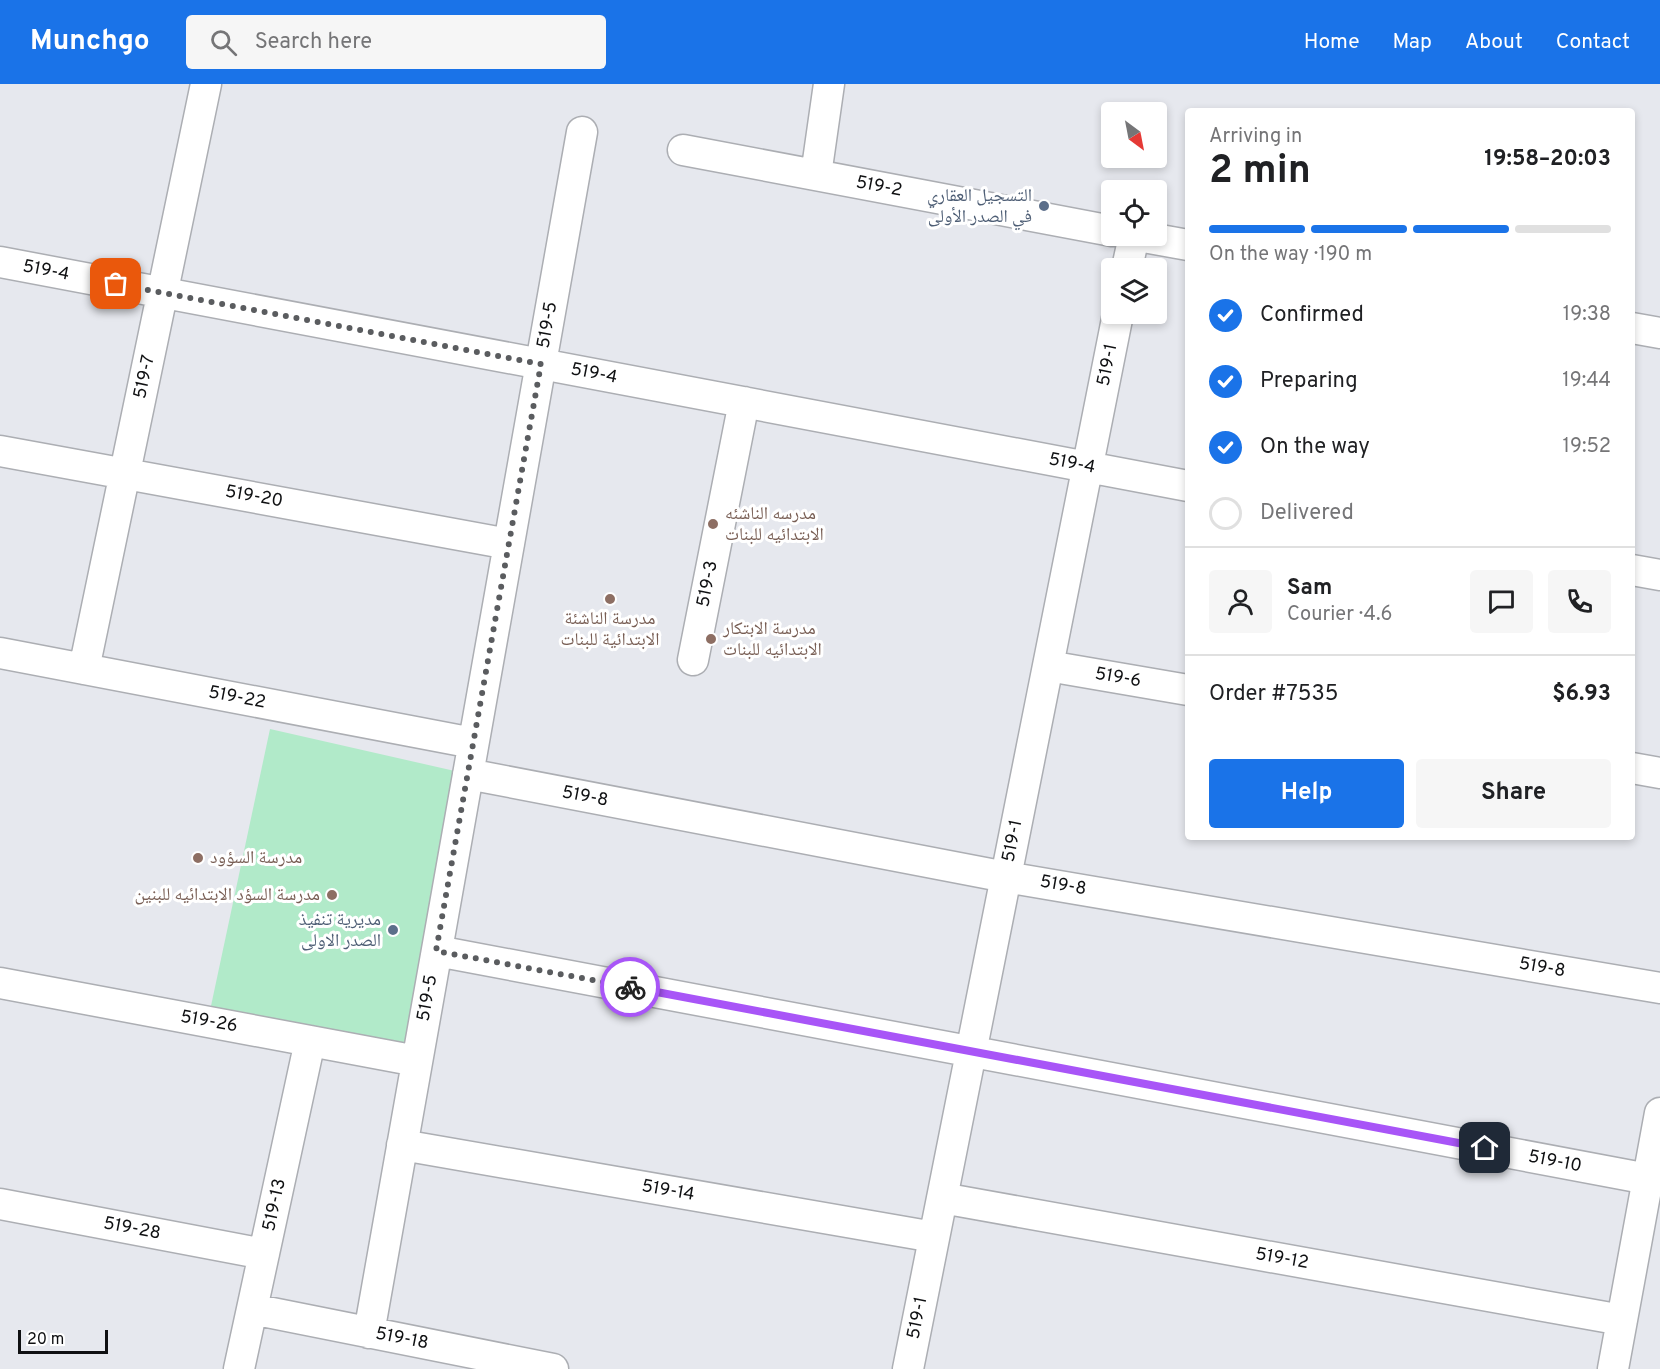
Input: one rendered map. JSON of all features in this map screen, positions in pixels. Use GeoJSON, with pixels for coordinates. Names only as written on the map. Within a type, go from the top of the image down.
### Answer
{"type":"FeatureCollection","features":[{"type":"Feature","properties":{"kind":"street","name":"519-7"},"geometry":{"type":"LineString","coordinates":[[84,669],[206,84]]}},
{"type":"Feature","properties":{"kind":"street"},"geometry":{"type":"LineString","coordinates":[[816,175],[829,84]]}},
{"type":"Feature","properties":{"kind":"street","name":"519-5"},"geometry":{"type":"LineString","coordinates":[[369,1333],[582,132]]}},
{"type":"Feature","properties":{"kind":"street","name":"519-2"},"geometry":{"type":"LineString","coordinates":[[683,150],[1101,229]]}},
{"type":"Feature","properties":{"kind":"street"},"geometry":{"type":"LineString","coordinates":[[1167,241],[1185,244]]}},
{"type":"Feature","properties":{"kind":"street","name":"519-4"},"geometry":{"type":"LineString","coordinates":[[0,262],[1185,485]]}},
{"type":"Feature","properties":{"kind":"street","name":"519-1"},"geometry":{"type":"LineString","coordinates":[[908,1369],[1116,324]]}},
{"type":"Feature","properties":{"kind":"street"},"geometry":{"type":"LineString","coordinates":[[1635,329],[1660,333]]}},
{"type":"Feature","properties":{"kind":"street","name":"519-3"},"geometry":{"type":"LineString","coordinates":[[693,660],[744,402]]}},
{"type":"Feature","properties":{"kind":"street","name":"519-20"},"geometry":{"type":"LineString","coordinates":[[0,451],[509,544]]}},
{"type":"Feature","properties":{"kind":"street"},"geometry":{"type":"LineString","coordinates":[[1635,571],[1660,575]]}},
{"type":"Feature","properties":{"kind":"street","name":"519-22"},"geometry":{"type":"LineString","coordinates":[[0,653],[473,743]]}},
{"type":"Feature","properties":{"kind":"street","name":"519-6"},"geometry":{"type":"LineString","coordinates":[[1048,666],[1185,689]]}},
{"type":"Feature","properties":{"kind":"street"},"geometry":{"type":"LineString","coordinates":[[1635,769],[1660,773]]}},
{"type":"Feature","properties":{"kind":"street","name":"519-8"},"geometry":{"type":"LineString","coordinates":[[468,774],[1006,877],[1660,988]]}},
{"type":"Feature","properties":{"kind":"street","name":"519-10"},"geometry":{"type":"LineString","coordinates":[[436,951],[1648,1179]]}},
{"type":"Feature","properties":{"kind":"street","name":"519-26"},"geometry":{"type":"LineString","coordinates":[[0,983],[417,1061]]}},
{"type":"Feature","properties":{"kind":"street","name":"519-13"},"geometry":{"type":"LineString","coordinates":[[239,1369],[310,1041]]}},
{"type":"Feature","properties":{"kind":"street"},"geometry":{"type":"LineString","coordinates":[[1612,1369],[1660,1113]]}},
{"type":"Feature","properties":{"kind":"street","name":"519-14"},"geometry":{"type":"LineString","coordinates":[[402,1145],[934,1237]]}},
{"type":"Feature","properties":{"kind":"street","name":"519-12"},"geometry":{"type":"LineString","coordinates":[[942,1198],[1622,1320]]}},
{"type":"Feature","properties":{"kind":"street","name":"519-28"},"geometry":{"type":"LineString","coordinates":[[0,1204],[264,1254]]}},
{"type":"Feature","properties":{"kind":"street","name":"519-18"},"geometry":{"type":"LineString","coordinates":[[252,1309],[553,1369]]}},
{"type":"Feature","properties":{"kind":"green space"},"geometry":{"type":"Polygon","coordinates":[[[270,729],[468,774],[417,1061],[208,1020],[270,729]]]}},
{"type":"Feature","properties":{"kind":"way so far"},"geometry":{"type":"LineString","coordinates":[[116,284],[541,364],[436,951],[630,987]]}},
{"type":"Feature","properties":{"kind":"place","name":"التسجيل العقاري في الصدر الأولى"},"geometry":{"type":"Point","coordinates":[1044,206]}},
{"type":"Feature","properties":{"kind":"place","name":"مدرسه الناشئه الابتدائيه للبنات"},"geometry":{"type":"Point","coordinates":[713,524]}},
{"type":"Feature","properties":{"kind":"place","name":"مدرسة الناشئة الابتدائية للبنات"},"geometry":{"type":"Point","coordinates":[610,599]}},
{"type":"Feature","properties":{"kind":"place","name":"مدرسة الابتكار الابتدائيه للبنات"},"geometry":{"type":"Point","coordinates":[711,639]}},
{"type":"Feature","properties":{"kind":"place","name":"مدرسة السؤود"},"geometry":{"type":"Point","coordinates":[198,858]}},
{"type":"Feature","properties":{"kind":"place","name":"مدرسة السؤد الابتدائيه للبنين"},"geometry":{"type":"Point","coordinates":[332,895]}},
{"type":"Feature","properties":{"kind":"place","name":"مديرية تنفيذ الصدر الاولى"},"geometry":{"type":"Point","coordinates":[393,930]}},
{"type":"Feature","properties":{"kind":"route"},"geometry":{"type":"LineString","coordinates":[[630,987],[1485,1148]]}}]}
